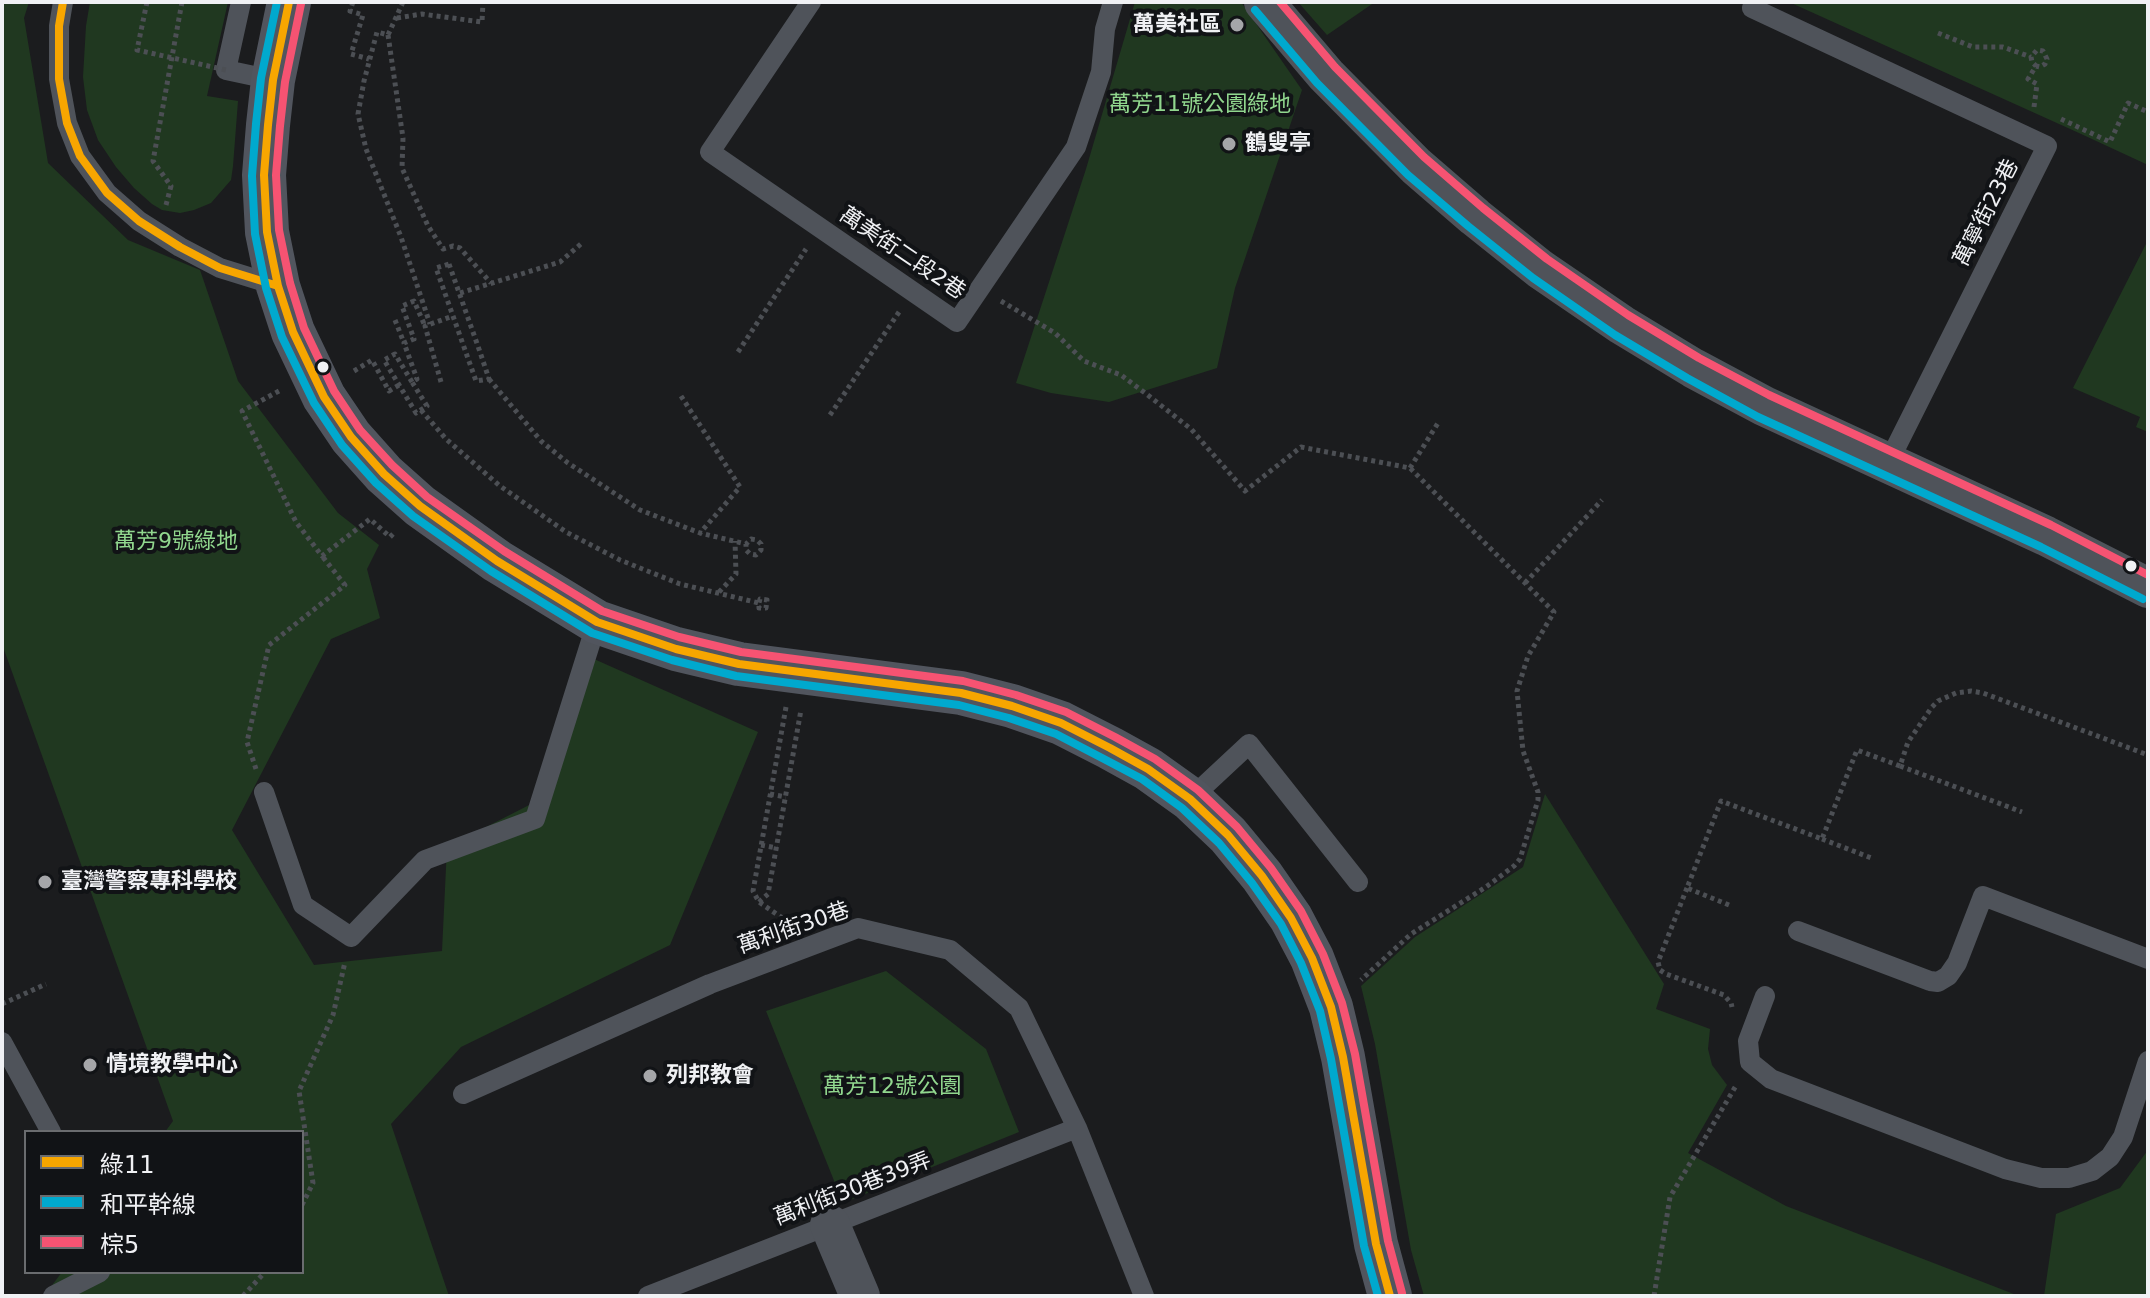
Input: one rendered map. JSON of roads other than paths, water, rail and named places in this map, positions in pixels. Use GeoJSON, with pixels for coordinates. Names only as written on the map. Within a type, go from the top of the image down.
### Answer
{"type":"FeatureCollection","features":[{"type":"Feature","properties":{"kind":"street"},"geometry":{"type":"LineString","coordinates":[[289,2],[273,80],[264,175],[267,232],[278,286],[293,332],[324,397],[351,437],[384,474],[420,506],[497,561],[597,622],[676,649],[739,664],[948,691],[1012,706],[1061,723],[1110,748],[1148,769],[1190,799],[1228,835],[1262,876],[1291,918],[1312,958],[1331,1007],[1343,1057],[1376,1244],[1390,1296]]}},
{"type":"Feature","properties":{"kind":"street"},"geometry":{"type":"LineString","coordinates":[[1264,2],[1326,75],[1416,166],[1540,269],[1622,325],[1764,406],[2046,536],[2148,588]]}},
{"type":"Feature","properties":{"kind":"street"},"geometry":{"type":"LineString","coordinates":[[830,1225],[860,1296]]}},
{"type":"Feature","properties":{"kind":"lane"},"geometry":{"type":"LineString","coordinates":[[63,2],[59,26],[59,79],[67,123],[80,156],[107,193],[139,221],[180,247],[220,268],[278,286]]}},
{"type":"Feature","properties":{"kind":"lane"},"geometry":{"type":"LineString","coordinates":[[241,2],[226,70],[273,80]]}},
{"type":"Feature","properties":{"kind":"lane","name":"萬美街二段2巷"},"geometry":{"type":"LineString","coordinates":[[811,2],[710,152],[957,322],[1076,147],[1101,72],[1105,29],[1113,2]]}},
{"type":"Feature","properties":{"kind":"lane","name":"萬寧街23巷"},"geometry":{"type":"LineString","coordinates":[[1752,8],[2047,146],[1888,463]]}},
{"type":"Feature","properties":{"kind":"lane"},"geometry":{"type":"LineString","coordinates":[[264,792],[303,905],[351,937],[425,860],[535,819],[597,622]]}},
{"type":"Feature","properties":{"kind":"lane"},"geometry":{"type":"LineString","coordinates":[[1190,799],[1249,744],[1358,882]]}},
{"type":"Feature","properties":{"kind":"lane"},"geometry":{"type":"LineString","coordinates":[[1798,931],[1938,982],[1948,976],[1957,963],[1983,896],[2148,959]]}},
{"type":"Feature","properties":{"kind":"lane","name":"萬利街30巷"},"geometry":{"type":"LineString","coordinates":[[463,1094],[710,984],[858,928],[950,950],[1019,1008],[1077,1128],[1144,1296]]}},
{"type":"Feature","properties":{"kind":"lane"},"geometry":{"type":"LineString","coordinates":[[1765,996],[1748,1041],[1750,1062],[1771,1079],[2005,1169],[2041,1178],[2069,1178],[2092,1171],[2110,1157],[2123,1137],[2148,1061]]}},
{"type":"Feature","properties":{"kind":"lane"},"geometry":{"type":"LineString","coordinates":[[2,1042],[50,1130]]}},
{"type":"Feature","properties":{"kind":"lane","name":"萬利街30巷39弄"},"geometry":{"type":"LineString","coordinates":[[648,1296],[1077,1128]]}},
{"type":"Feature","properties":{"kind":"lane"},"geometry":{"type":"LineString","coordinates":[[53,1296],[96,1274]]}},
{"type":"Feature","properties":{"kind":"place","name":"萬美社區"},"geometry":{"type":"Point","coordinates":[1237,25]}},
{"type":"Feature","properties":{"kind":"place","name":"鶴叟亭"},"geometry":{"type":"Point","coordinates":[1229,144]}},
{"type":"Feature","properties":{"kind":"place","name":"臺灣警察專科學校"},"geometry":{"type":"Point","coordinates":[45,882]}},
{"type":"Feature","properties":{"kind":"place","name":"情境教學中心"},"geometry":{"type":"Point","coordinates":[90,1065]}},
{"type":"Feature","properties":{"kind":"place","name":"列邦教會"},"geometry":{"type":"Point","coordinates":[650,1076]}},
{"type":"Feature","properties":{"kind":"park label","name":"萬芳11號公園綠地"},"geometry":{"type":"Point","coordinates":[1200,105]}},
{"type":"Feature","properties":{"kind":"park label","name":"萬芳9號綠地"},"geometry":{"type":"Point","coordinates":[176,542]}},
{"type":"Feature","properties":{"kind":"park label","name":"萬芳12號公園"},"geometry":{"type":"Point","coordinates":[892,1087]}}]}
